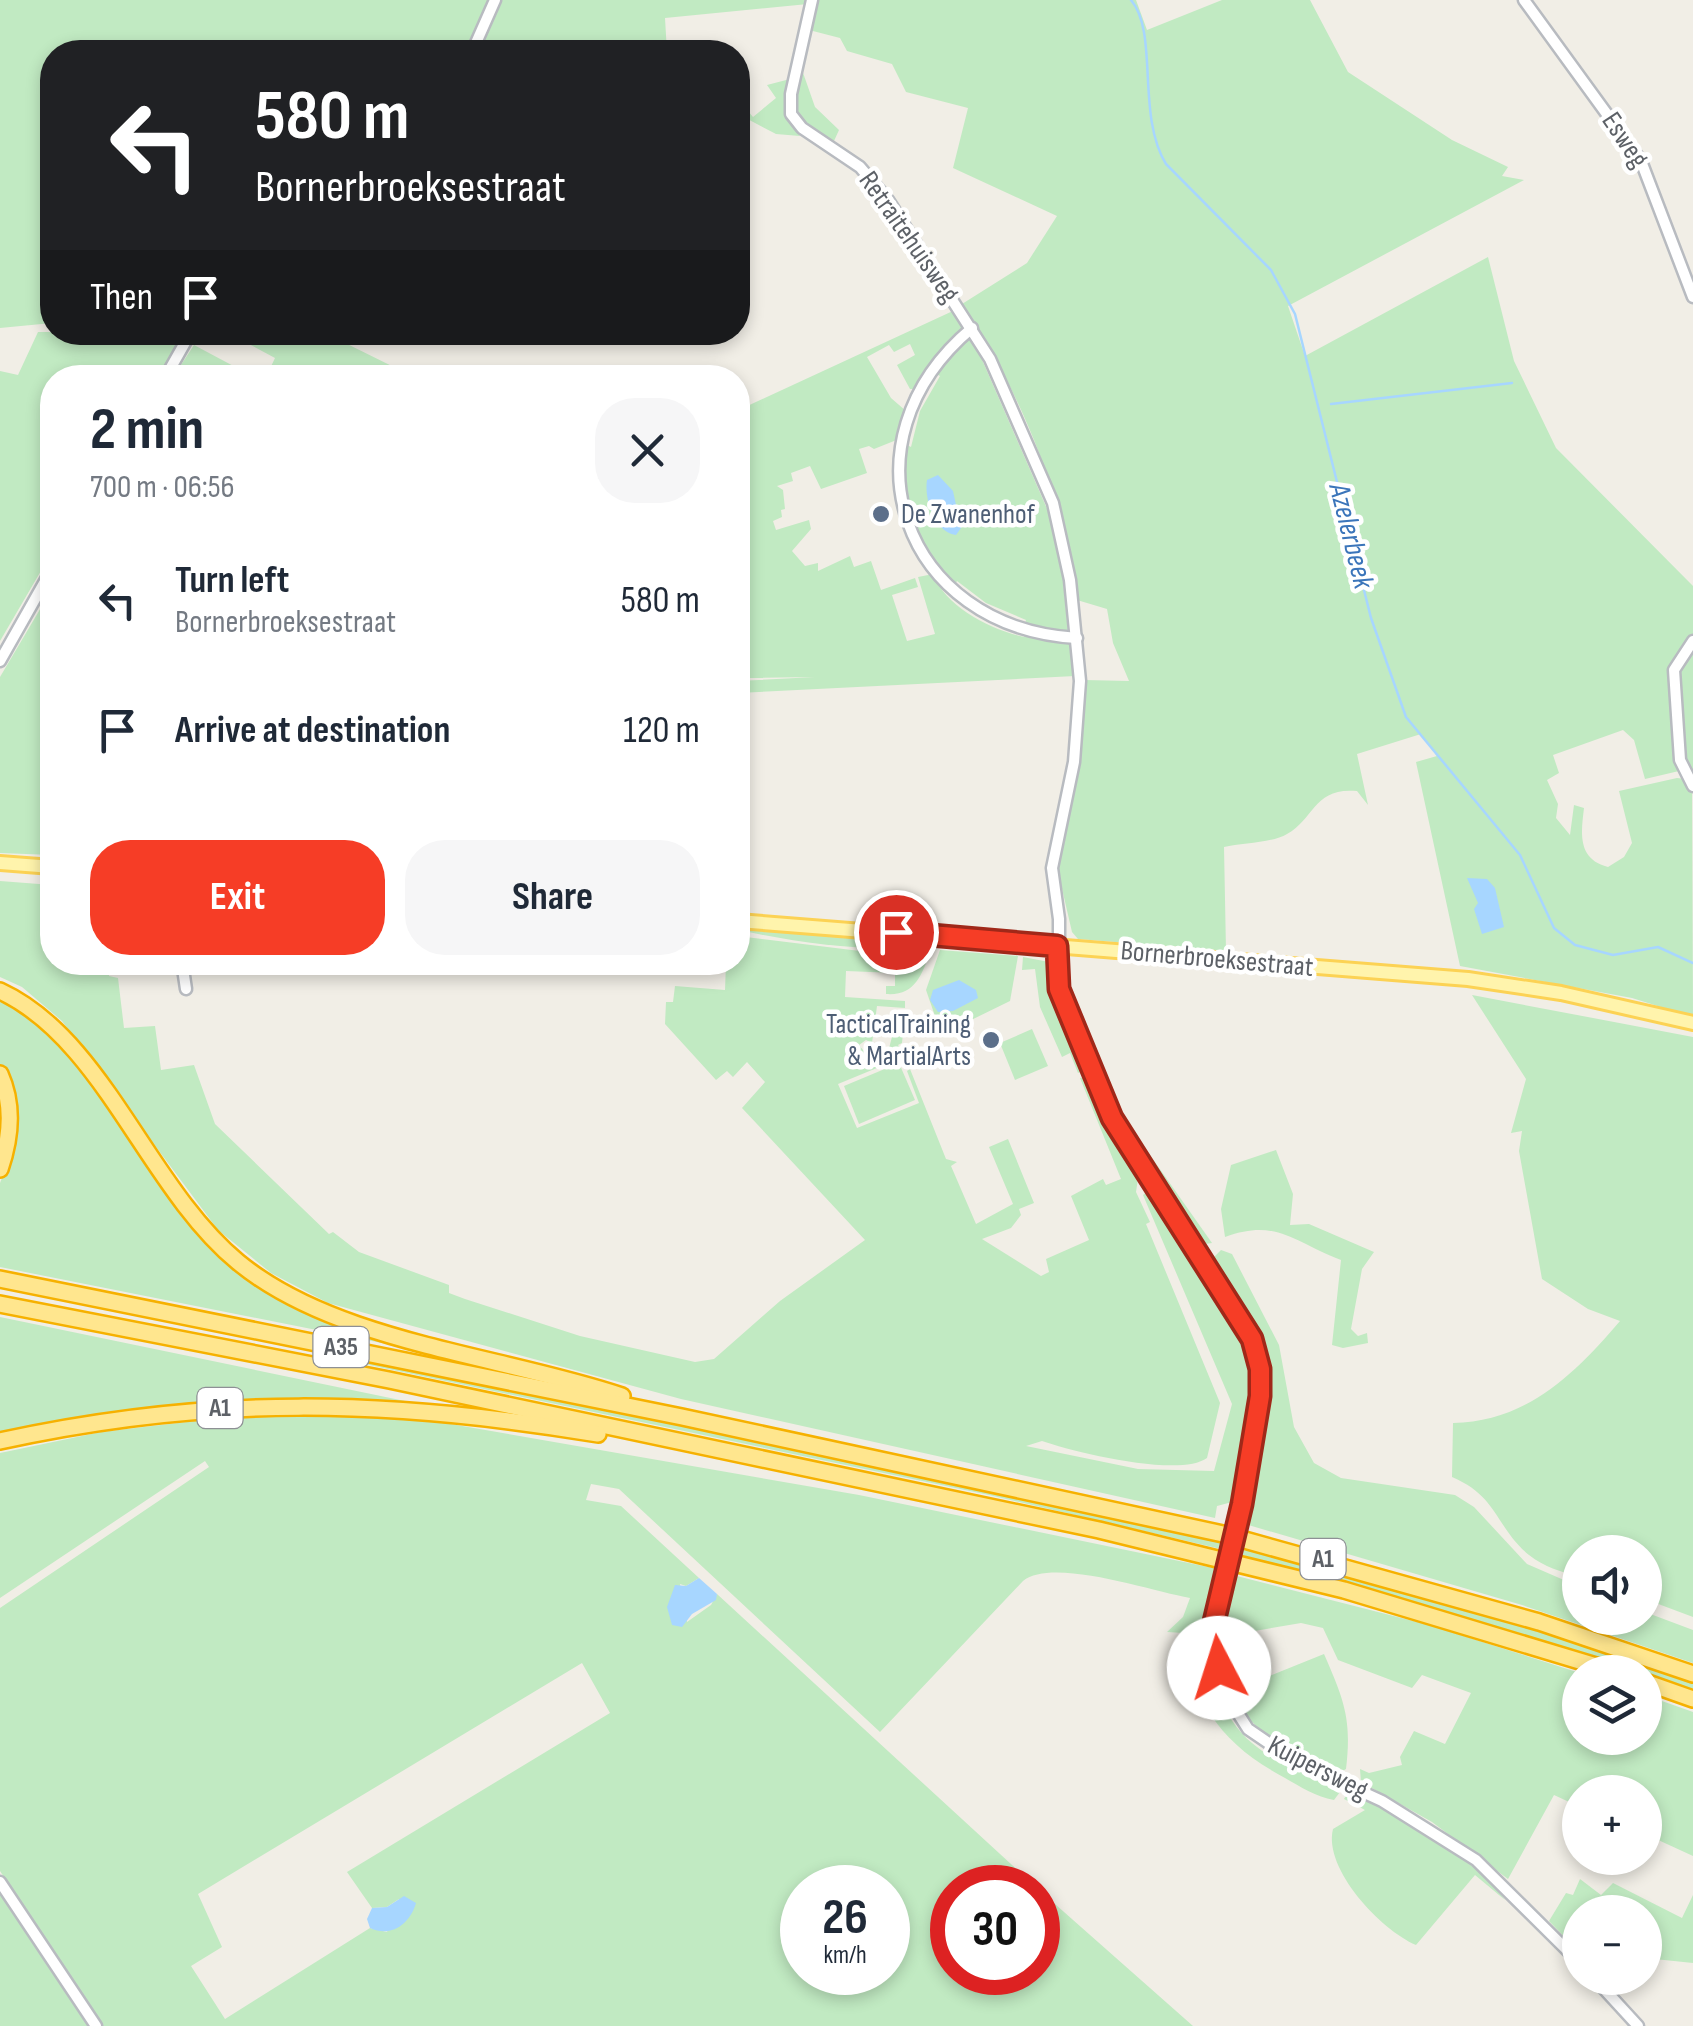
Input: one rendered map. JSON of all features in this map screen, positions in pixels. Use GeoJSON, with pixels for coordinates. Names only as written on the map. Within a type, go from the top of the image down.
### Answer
{"type":"FeatureCollection","features":[{"type":"Feature","properties":{"kind":"highway","name":"A1"},"geometry":{"type":"LineString","coordinates":[[0,991],[27,1006],[61,1035],[183,1208],[226,1252],[275,1289],[360,1326],[565,1377],[682,1417],[1039,1492],[1334,1562],[1539,1622],[1693,1674]]}},
{"type":"Feature","properties":{"kind":"highway"},"geometry":{"type":"LineString","coordinates":[[0,1074],[10,1104],[10,1127],[0,1169]]}},
{"type":"Feature","properties":{"kind":"highway","name":"A35"},"geometry":{"type":"LineString","coordinates":[[0,1279],[682,1417]]}},
{"type":"Feature","properties":{"kind":"highway","name":"A35"},"geometry":{"type":"LineString","coordinates":[[0,1304],[642,1434]]}},
{"type":"Feature","properties":{"kind":"highway","name":"A1"},"geometry":{"type":"LineString","coordinates":[[0,1441],[148,1415],[322,1404],[458,1413],[608,1436],[642,1434],[1250,1565],[1562,1656]]}},
{"type":"Feature","properties":{"kind":"highway"},"geometry":{"type":"LineString","coordinates":[[1662,1688],[1693,1699]]}},
{"type":"Feature","properties":{"kind":"main road"},"geometry":{"type":"LineString","coordinates":[[0,863],[40,866]]}},
{"type":"Feature","properties":{"kind":"main road","name":"Bornerbroeksestraat"},"geometry":{"type":"LineString","coordinates":[[750,921],[1468,978],[1560,993],[1693,1023]]}},
{"type":"Feature","properties":{"kind":"street"},"geometry":{"type":"LineString","coordinates":[[477,40],[495,0]]}},
{"type":"Feature","properties":{"kind":"street","name":"Retraitehuisweg"},"geometry":{"type":"LineString","coordinates":[[812,0],[789,104],[794,122],[874,181],[972,328],[1012,402],[1047,484],[1064,550],[1077,638],[1079,724],[1052,868],[1059,920],[1057,946]]}},
{"type":"Feature","properties":{"kind":"street","name":"Esweg"},"geometry":{"type":"LineString","coordinates":[[1524,0],[1642,161],[1693,297]]}},
{"type":"Feature","properties":{"kind":"street","name":"Retraitehuisweg"},"geometry":{"type":"LineString","coordinates":[[972,328],[937,363],[914,400],[898,461],[901,503],[933,569],[962,600],[1011,626],[1077,638]]}},
{"type":"Feature","properties":{"kind":"street"},"geometry":{"type":"LineString","coordinates":[[0,661],[40,590]]}},
{"type":"Feature","properties":{"kind":"street"},"geometry":{"type":"LineString","coordinates":[[1693,641],[1674,670],[1680,760],[1693,786]]}},
{"type":"Feature","properties":{"kind":"street","name":"Kuipersweg"},"geometry":{"type":"LineString","coordinates":[[1057,946],[1059,989],[1112,1118],[1238,1312],[1257,1353],[1260,1396],[1242,1504],[1214,1622],[1215,1650],[1227,1696],[1248,1729],[1295,1762],[1382,1800],[1476,1860],[1562,1944]]}},
{"type":"Feature","properties":{"kind":"street"},"geometry":{"type":"LineString","coordinates":[[184,975],[186,988]]}},
{"type":"Feature","properties":{"kind":"street"},"geometry":{"type":"LineString","coordinates":[[0,1882],[96,2026]]}},
{"type":"Feature","properties":{"kind":"street"},"geometry":{"type":"LineString","coordinates":[[1610,1995],[1638,2026]]}},
{"type":"Feature","properties":{"kind":"green space"},"geometry":{"type":"Polygon","coordinates":[[[0,0],[490,0],[471,40],[40,40],[40,324],[0,328],[0,0]]]}},
{"type":"Feature","properties":{"kind":"green space"},"geometry":{"type":"Polygon","coordinates":[[[500,0],[808,0],[808,4],[665,18],[666,40],[484,40],[500,0]]]}},
{"type":"Feature","properties":{"kind":"green space"},"geometry":{"type":"Polygon","coordinates":[[[816,0],[1136,0],[1147,30],[1222,0],[1310,0],[1348,72],[1452,140],[1508,167],[1502,176],[1524,180],[1288,306],[1305,356],[1488,257],[1514,361],[1556,448],[1693,586],[1693,638],[1673,664],[1679,771],[1645,779],[1634,740],[1623,730],[1553,755],[1559,773],[1547,780],[1558,804],[1556,818],[1570,835],[1574,805],[1584,808],[1583,844],[1591,858],[1608,867],[1624,857],[1632,843],[1619,791],[1677,778],[1686,779],[1692,788],[1693,1017],[1632,998],[1460,966],[1416,762],[1437,756],[1421,734],[1357,754],[1368,805],[1357,791],[1332,794],[1281,837],[1224,847],[1226,951],[1078,939],[1072,932],[1057,867],[1084,726],[1084,680],[1129,681],[1113,643],[1107,609],[1077,600],[1061,522],[1036,446],[1003,373],[962,304],[1027,263],[1057,216],[953,168],[968,108],[906,92],[892,64],[847,51],[840,38],[809,30],[816,0]]]}},
{"type":"Feature","properties":{"kind":"green space"},"geometry":{"type":"Polygon","coordinates":[[[801,67],[815,107],[839,130],[834,141],[804,127],[792,107],[801,67]]]}},
{"type":"Feature","properties":{"kind":"green space"},"geometry":{"type":"Polygon","coordinates":[[[790,79],[784,110],[800,136],[776,134],[750,120],[750,113],[753,117],[776,98],[767,85],[790,79]]]}},
{"type":"Feature","properties":{"kind":"green space"},"geometry":{"type":"Polygon","coordinates":[[[955,310],[964,326],[916,389],[910,389],[897,365],[915,355],[910,344],[894,352],[889,345],[867,357],[891,398],[906,411],[899,439],[874,449],[859,449],[867,473],[821,489],[810,466],[791,473],[793,481],[777,486],[783,490],[785,509],[781,510],[782,517],[773,521],[776,530],[809,520],[811,529],[792,551],[805,566],[818,563],[818,571],[850,556],[854,567],[871,561],[881,590],[915,578],[918,587],[892,595],[907,641],[935,634],[918,577],[933,574],[948,597],[983,622],[1024,637],[1026,633],[1073,645],[1075,676],[750,692],[750,680],[815,677],[750,678],[750,405],[955,310]]]}},
{"type":"Feature","properties":{"kind":"green space"},"geometry":{"type":"Polygon","coordinates":[[[38,332],[40,345],[179,345],[166,365],[40,365],[40,573],[0,641],[0,371],[18,375],[38,332]]]}},
{"type":"Feature","properties":{"kind":"green space"},"geometry":{"type":"Polygon","coordinates":[[[965,338],[973,339],[1048,511],[1063,580],[1068,632],[1024,627],[1026,620],[986,603],[957,581],[953,589],[912,521],[904,488],[903,443],[911,447],[920,411],[940,376],[933,372],[965,338]]]}},
{"type":"Feature","properties":{"kind":"green space"},"geometry":{"type":"Polygon","coordinates":[[[194,345],[232,365],[181,365],[194,345]]]}},
{"type":"Feature","properties":{"kind":"green space"},"geometry":{"type":"Polygon","coordinates":[[[251,345],[349,345],[390,365],[272,365],[275,358],[251,345]]]}},
{"type":"Feature","properties":{"kind":"green space"},"geometry":{"type":"Polygon","coordinates":[[[40,609],[40,855],[0,853],[0,677],[40,609]]]}},
{"type":"Feature","properties":{"kind":"green space"},"geometry":{"type":"Polygon","coordinates":[[[1693,646],[1693,780],[1684,763],[1676,673],[1693,646]]]}},
{"type":"Feature","properties":{"kind":"green space"},"geometry":{"type":"Polygon","coordinates":[[[0,881],[40,884],[40,975],[118,978],[124,1028],[155,1026],[161,1070],[194,1065],[215,1124],[329,1234],[333,1232],[359,1252],[449,1285],[449,1293],[465,1299],[580,1336],[695,1362],[714,1359],[780,1301],[865,1240],[742,1108],[765,1082],[747,1062],[733,1077],[727,1071],[716,1080],[665,1024],[666,1002],[673,1002],[675,986],[725,990],[726,975],[750,975],[750,937],[868,952],[931,951],[916,983],[896,994],[886,994],[886,986],[895,986],[895,973],[846,971],[845,997],[905,1001],[905,1008],[877,1006],[872,1043],[866,1040],[859,1045],[867,1055],[874,1050],[888,1052],[896,1022],[904,1023],[902,1043],[898,1045],[906,1056],[838,1084],[857,1128],[919,1103],[907,1071],[910,1069],[946,1159],[957,1162],[951,1166],[976,1224],[1013,1204],[989,1147],[1008,1139],[1034,1203],[1019,1209],[1021,1215],[1011,1228],[982,1239],[1041,1276],[1049,1272],[1046,1259],[1089,1240],[1071,1196],[1103,1179],[1106,1185],[1121,1179],[1080,1078],[1090,1076],[1105,1124],[1139,1172],[1136,1192],[1150,1222],[1146,1224],[1220,1403],[1207,1458],[1193,1463],[1126,1461],[1042,1441],[1026,1446],[1138,1469],[1214,1471],[1232,1404],[1143,1195],[1148,1191],[1212,1284],[1247,1361],[1249,1415],[1232,1500],[1238,1502],[1230,1543],[1479,1610],[1615,1655],[1587,1655],[1229,1551],[1221,1592],[1214,1590],[1207,1630],[1218,1692],[1238,1728],[1252,1743],[1281,1762],[1336,1785],[1340,1792],[1334,1800],[1321,1797],[1263,1765],[1214,1720],[1195,1681],[1184,1633],[1167,1632],[1183,1617],[1190,1598],[1078,1574],[1037,1575],[1023,1581],[880,1732],[619,1489],[591,1484],[586,1500],[621,1506],[699,1578],[686,1586],[680,1584],[687,1622],[711,1605],[717,1594],[1012,1865],[930,1865],[930,1995],[1060,1995],[1060,1908],[1193,2026],[102,2026],[0,1871],[0,1608],[209,1467],[205,1461],[0,1598],[0,1453],[101,1432],[229,1417],[352,1415],[445,1423],[859,1495],[1218,1569],[1221,1549],[989,1495],[312,1353],[344,1355],[784,1444],[1223,1542],[1232,1502],[1217,1506],[1215,1518],[681,1399],[328,1303],[271,1273],[218,1230],[62,1021],[22,987],[0,977],[0,881]],[[582,1663],[198,1894],[222,1947],[191,1966],[225,2019],[370,1928],[387,1932],[399,1899],[387,1907],[372,1908],[347,1872],[610,1713],[582,1663]]]}},
{"type":"Feature","properties":{"kind":"green space"},"geometry":{"type":"Polygon","coordinates":[[[750,925],[929,941],[932,946],[834,946],[750,932],[750,925]]]}},
{"type":"Feature","properties":{"kind":"green space"},"geometry":{"type":"Polygon","coordinates":[[[940,950],[1018,956],[1010,1001],[963,1024],[935,1016],[926,990],[940,950]]]}},
{"type":"Feature","properties":{"kind":"green space"},"geometry":{"type":"Polygon","coordinates":[[[1023,957],[1049,962],[1084,1070],[1078,1073],[1070,1053],[1062,1057],[1040,1007],[1035,969],[1022,970],[1023,957]]]}},
{"type":"Feature","properties":{"kind":"green space"},"geometry":{"type":"Polygon","coordinates":[[[1472,995],[1693,1037],[1693,1617],[1662,1605],[1662,1535],[1562,1535],[1562,1572],[1529,1555],[1488,1503],[1452,1477],[1453,1423],[1504,1414],[1547,1392],[1620,1321],[1588,1309],[1542,1279],[1519,1151],[1522,1131],[1511,1133],[1526,1079],[1472,995]]]}},
{"type":"Feature","properties":{"kind":"green space"},"geometry":{"type":"Polygon","coordinates":[[[0,999],[63,1044],[191,1225],[257,1282],[472,1361],[0,1267],[0,1183],[12,1152],[7,1081],[0,1065],[0,999]]]}},
{"type":"Feature","properties":{"kind":"green space"},"geometry":{"type":"Polygon","coordinates":[[[1032,1029],[1048,1066],[1015,1080],[1000,1043],[1032,1029]]]}},
{"type":"Feature","properties":{"kind":"green space"},"geometry":{"type":"Polygon","coordinates":[[[899,1063],[915,1100],[859,1124],[844,1086],[899,1063]]]}},
{"type":"Feature","properties":{"kind":"green space"},"geometry":{"type":"Polygon","coordinates":[[[1102,1087],[1212,1243],[1198,1245],[1126,1136],[1102,1087]]]}},
{"type":"Feature","properties":{"kind":"green space"},"geometry":{"type":"Polygon","coordinates":[[[1276,1150],[1293,1194],[1290,1225],[1309,1224],[1374,1252],[1362,1269],[1351,1329],[1358,1336],[1367,1333],[1368,1343],[1343,1348],[1332,1345],[1341,1260],[1272,1231],[1225,1237],[1221,1209],[1231,1165],[1276,1150]]]}},
{"type":"Feature","properties":{"kind":"green space"},"geometry":{"type":"Polygon","coordinates":[[[1221,1250],[1232,1254],[1279,1345],[1294,1427],[1314,1463],[1341,1478],[1455,1495],[1474,1507],[1527,1564],[1562,1579],[1562,1619],[1245,1524],[1260,1435],[1263,1364],[1250,1325],[1210,1261],[1221,1250]]]}},
{"type":"Feature","properties":{"kind":"green space"},"geometry":{"type":"Polygon","coordinates":[[[0,1317],[429,1406],[306,1400],[213,1403],[0,1437],[0,1317]]]}},
{"type":"Feature","properties":{"kind":"green space"},"geometry":{"type":"Polygon","coordinates":[[[1233,1575],[1429,1625],[1562,1667],[1562,1755],[1662,1755],[1662,1701],[1693,1712],[1693,1856],[1662,1842],[1662,1775],[1562,1775],[1562,1799],[1554,1795],[1508,1879],[1432,1822],[1361,1782],[1360,1769],[1369,1773],[1402,1765],[1400,1757],[1414,1731],[1445,1744],[1471,1693],[1422,1675],[1412,1688],[1338,1660],[1323,1628],[1301,1623],[1243,1633],[1244,1664],[1252,1683],[1324,1654],[1345,1710],[1346,1769],[1339,1773],[1275,1740],[1252,1722],[1235,1700],[1225,1676],[1221,1647],[1233,1575]]]}},
{"type":"Feature","properties":{"kind":"green space"},"geometry":{"type":"Polygon","coordinates":[[[1662,1618],[1693,1630],[1693,1663],[1610,1635],[1662,1635],[1662,1618]]]}},
{"type":"Feature","properties":{"kind":"green space"},"geometry":{"type":"Polygon","coordinates":[[[1662,1671],[1693,1681],[1693,1694],[1662,1683],[1662,1671]]]}},
{"type":"Feature","properties":{"kind":"green space"},"geometry":{"type":"Polygon","coordinates":[[[1348,1793],[1386,1807],[1433,1836],[1476,1869],[1505,1900],[1475,1875],[1416,1945],[1402,1937],[1358,1896],[1337,1862],[1333,1829],[1365,1810],[1344,1799],[1348,1793]]]}},
{"type":"Feature","properties":{"kind":"green space"},"geometry":{"type":"Polygon","coordinates":[[[1580,1879],[1601,1895],[1573,1895],[1580,1879]]]}},
{"type":"Feature","properties":{"kind":"green space"},"geometry":{"type":"Polygon","coordinates":[[[1613,1883],[1637,1895],[1601,1895],[1613,1883]]]}},
{"type":"Feature","properties":{"kind":"green space"},"geometry":{"type":"Polygon","coordinates":[[[0,1891],[89,2026],[0,2026],[0,1891]]]}},
{"type":"Feature","properties":{"kind":"green space"},"geometry":{"type":"Polygon","coordinates":[[[1693,1895],[1693,1963],[1662,1960],[1662,1908],[1682,1918],[1693,1895]]]}},
{"type":"Feature","properties":{"kind":"green space"},"geometry":{"type":"Polygon","coordinates":[[[1562,1900],[1562,1934],[1549,1921],[1562,1900]]]}},
{"type":"Feature","properties":{"kind":"water"},"geometry":{"type":"Polygon","coordinates":[[[938,475],[953,491],[961,528],[956,535],[942,528],[929,505],[927,480],[938,475]]]}},
{"type":"Feature","properties":{"kind":"water"},"geometry":{"type":"Polygon","coordinates":[[[1467,878],[1487,879],[1495,888],[1504,927],[1482,934],[1474,909],[1478,903],[1467,878]]]}},
{"type":"Feature","properties":{"kind":"water"},"geometry":{"type":"Polygon","coordinates":[[[959,980],[976,990],[978,998],[953,1011],[938,1012],[930,1000],[933,990],[959,980]]]}},
{"type":"Feature","properties":{"kind":"water"},"geometry":{"type":"Polygon","coordinates":[[[699,1578],[717,1594],[716,1600],[692,1614],[682,1627],[672,1625],[667,1607],[675,1585],[686,1586],[699,1578]]]}},
{"type":"Feature","properties":{"kind":"water"},"geometry":{"type":"Polygon","coordinates":[[[404,1896],[416,1903],[404,1923],[392,1930],[370,1928],[367,1919],[372,1908],[387,1907],[404,1896]]]}},
{"type":"Feature","properties":{"kind":"waterway","name":"Azelerbeek"},"geometry":{"type":"LineString","coordinates":[[1131,0],[1144,33],[1152,122],[1166,164],[1271,270],[1295,314],[1371,618],[1406,717],[1520,855],[1554,928],[1575,945],[1613,955],[1658,947],[1693,963]]}},
{"type":"Feature","properties":{"kind":"waterway"},"geometry":{"type":"LineString","coordinates":[[1331,404],[1512,383]]}},
{"type":"Feature","properties":{"kind":"place","name":"De Zwanenhof"},"geometry":{"type":"Point","coordinates":[881,514]}},
{"type":"Feature","properties":{"kind":"place","name":"TacticalTraining & MartialArts"},"geometry":{"type":"Point","coordinates":[991,1040]}},
{"type":"Feature","properties":{"kind":"route"},"geometry":{"type":"LineString","coordinates":[[896,932],[1057,946],[1059,989],[1112,1118],[1252,1339],[1260,1369],[1260,1396],[1242,1504],[1214,1622],[1219,1668]]}}]}
